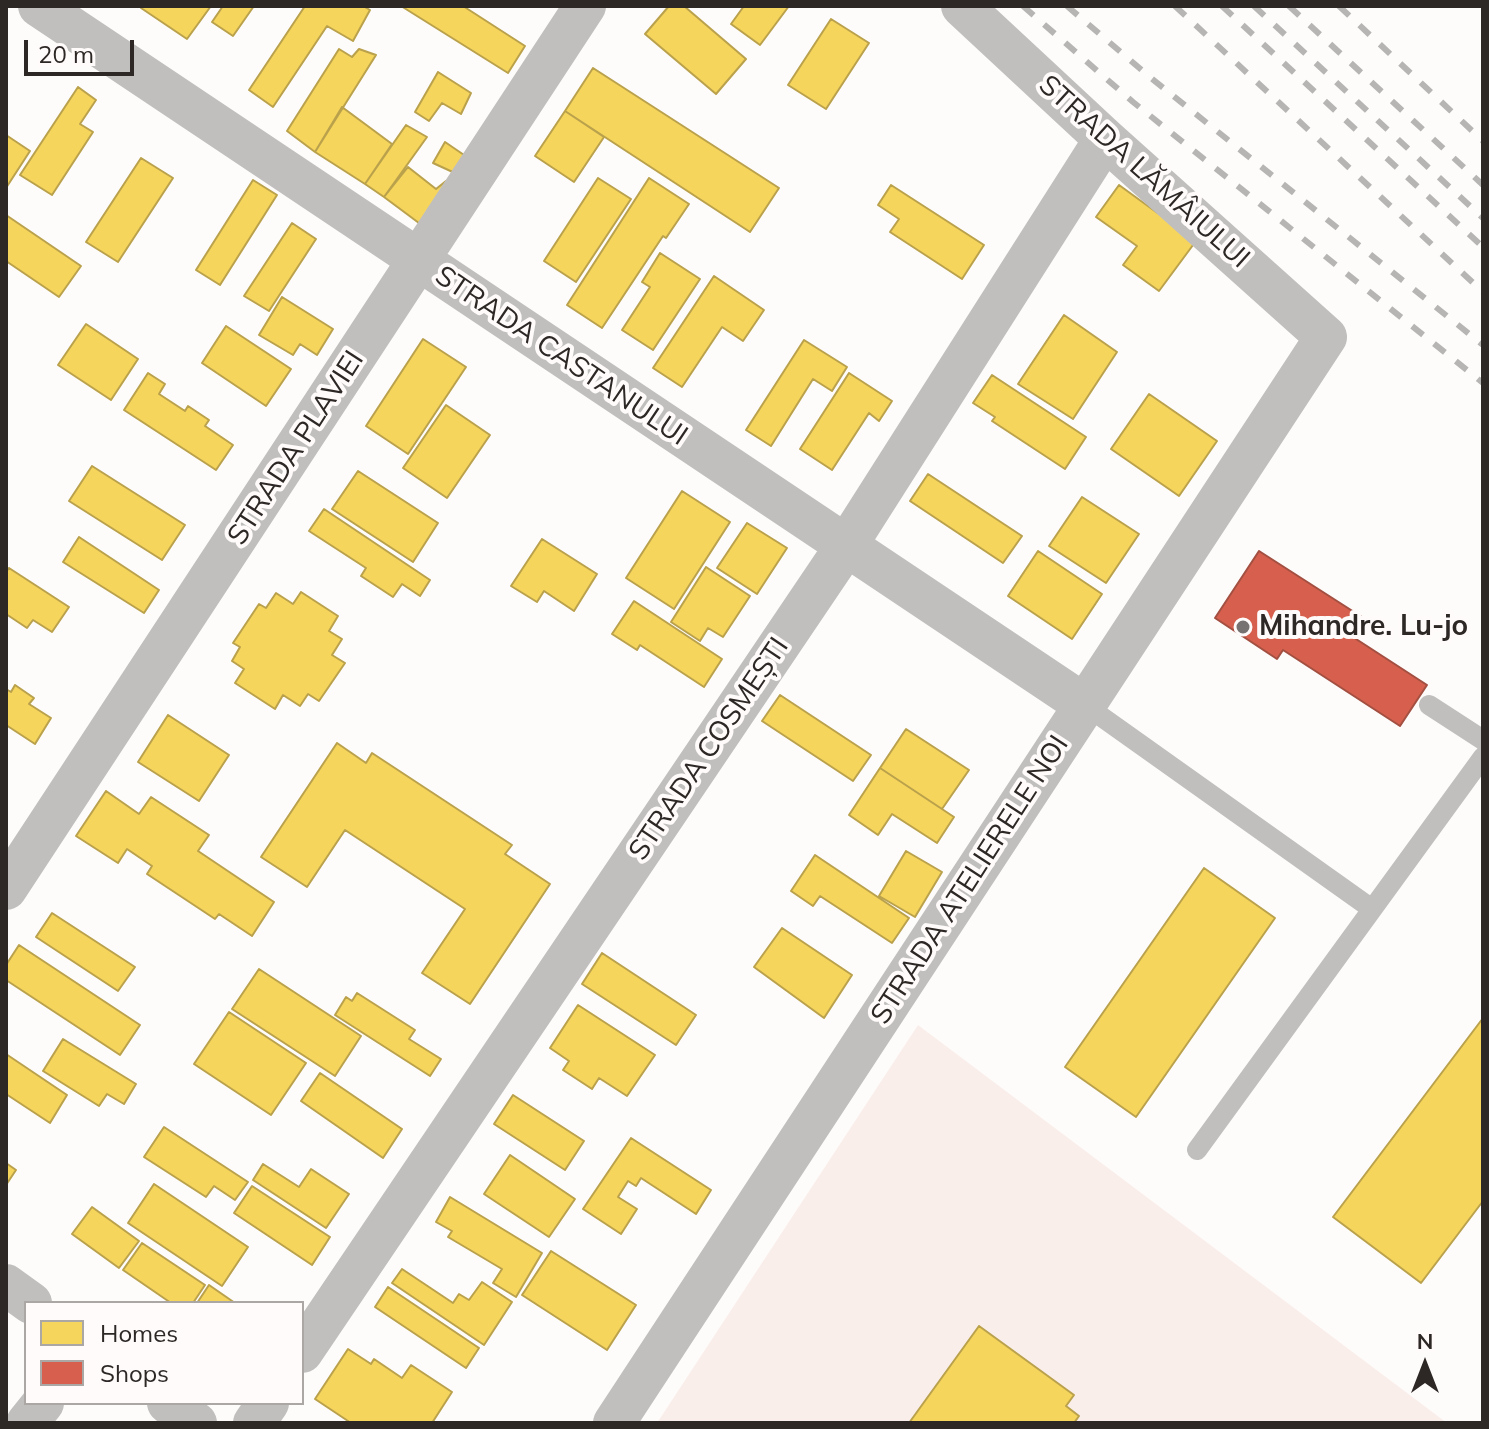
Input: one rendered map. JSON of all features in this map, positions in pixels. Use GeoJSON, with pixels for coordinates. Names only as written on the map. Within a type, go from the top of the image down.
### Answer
{"type":"FeatureCollection","features":[{"type":"Feature","properties":{"kind":"street","name":"STRADA CASTANULUI"},"geometry":{"type":"LineString","coordinates":[[39,6],[1085,705]]}},
{"type":"Feature","properties":{"kind":"street","name":"STRADA PLAVIEI"},"geometry":{"type":"LineString","coordinates":[[6,889],[585,6]]}},
{"type":"Feature","properties":{"kind":"street","name":"STRADA LĂMÂIULUI"},"geometry":{"type":"LineString","coordinates":[[962,6],[1326,337]]}},
{"type":"Feature","properties":{"kind":"street","name":"STRADA COSMEȘTI"},"geometry":{"type":"LineString","coordinates":[[304,1349],[846,546],[1105,139]]}},
{"type":"Feature","properties":{"kind":"street","name":"STRADA ATELIERELE NOI"},"geometry":{"type":"LineString","coordinates":[[614,1423],[1326,337]]}},
{"type":"Feature","properties":{"kind":"street"},"geometry":{"type":"LineString","coordinates":[[6,1285],[28,1301]]}},
{"type":"Feature","properties":{"kind":"street"},"geometry":{"type":"LineString","coordinates":[[27,1423],[41,1405]]}},
{"type":"Feature","properties":{"kind":"street"},"geometry":{"type":"LineString","coordinates":[[171,1405],[196,1423]]}},
{"type":"Feature","properties":{"kind":"street"},"geometry":{"type":"LineString","coordinates":[[254,1423],[267,1405]]}},
{"type":"Feature","properties":{"kind":"lane"},"geometry":{"type":"LineString","coordinates":[[1085,705],[1372,909]]}},
{"type":"Feature","properties":{"kind":"lane"},"geometry":{"type":"LineString","coordinates":[[1429,705],[1483,740]]}},
{"type":"Feature","properties":{"kind":"lane"},"geometry":{"type":"LineString","coordinates":[[1197,1150],[1483,757]]}},
{"type":"Feature","properties":{"kind":"shaded area"},"geometry":{"type":"Polygon","coordinates":[[[918,1025],[1447,1423],[657,1423],[918,1025]]]}},
{"type":"Feature","properties":{"kind":"building: Homes"},"geometry":{"type":"Polygon","coordinates":[[[142,6],[211,6],[187,39],[142,6]]]}},
{"type":"Feature","properties":{"kind":"building: Homes"},"geometry":{"type":"Polygon","coordinates":[[[223,6],[254,6],[233,36],[212,22],[223,6]]]}},
{"type":"Feature","properties":{"kind":"building: Homes"},"geometry":{"type":"Polygon","coordinates":[[[305,6],[363,6],[370,10],[353,41],[327,26],[273,107],[249,90],[305,6]]]}},
{"type":"Feature","properties":{"kind":"building: Homes"},"geometry":{"type":"Polygon","coordinates":[[[401,6],[463,6],[525,46],[508,73],[401,6]]]}},
{"type":"Feature","properties":{"kind":"building: Homes"},"geometry":{"type":"Polygon","coordinates":[[[669,6],[684,6],[746,59],[716,94],[645,34],[669,6]]]}},
{"type":"Feature","properties":{"kind":"building: Homes"},"geometry":{"type":"Polygon","coordinates":[[[744,6],[789,6],[760,45],[731,24],[744,6]]]}},
{"type":"Feature","properties":{"kind":"building: Homes"},"geometry":{"type":"Polygon","coordinates":[[[831,19],[869,43],[826,109],[788,85],[831,19]]]}},
{"type":"Feature","properties":{"kind":"building: Homes"},"geometry":{"type":"Polygon","coordinates":[[[339,49],[352,57],[359,49],[376,55],[315,152],[287,131],[339,49]]]}},
{"type":"Feature","properties":{"kind":"building: Homes"},"geometry":{"type":"Polygon","coordinates":[[[593,68],[779,188],[750,232],[565,111],[593,68]]]}},
{"type":"Feature","properties":{"kind":"building: Homes"},"geometry":{"type":"Polygon","coordinates":[[[438,72],[471,93],[461,114],[442,103],[429,121],[415,112],[438,72]]]}},
{"type":"Feature","properties":{"kind":"building: Homes"},"geometry":{"type":"Polygon","coordinates":[[[78,87],[96,100],[80,124],[93,132],[52,195],[20,175],[78,87]]]}},
{"type":"Feature","properties":{"kind":"building: Homes"},"geometry":{"type":"Polygon","coordinates":[[[342,107],[392,144],[365,184],[315,152],[342,107]]]}},
{"type":"Feature","properties":{"kind":"building: Homes"},"geometry":{"type":"Polygon","coordinates":[[[565,111],[604,137],[574,182],[535,156],[565,111]]]}},
{"type":"Feature","properties":{"kind":"building: Homes"},"geometry":{"type":"Polygon","coordinates":[[[406,125],[427,137],[384,197],[365,184],[406,125]]]}},
{"type":"Feature","properties":{"kind":"building: Homes"},"geometry":{"type":"Polygon","coordinates":[[[6,135],[30,151],[6,188],[6,135]]]}},
{"type":"Feature","properties":{"kind":"building: Homes"},"geometry":{"type":"Polygon","coordinates":[[[445,142],[467,157],[457,174],[433,163],[445,142]]]}},
{"type":"Feature","properties":{"kind":"building: Homes"},"geometry":{"type":"Polygon","coordinates":[[[141,158],[173,178],[118,262],[86,242],[141,158]]]}},
{"type":"Feature","properties":{"kind":"building: Homes"},"geometry":{"type":"Polygon","coordinates":[[[408,167],[436,189],[446,181],[431,232],[384,197],[408,167]]]}},
{"type":"Feature","properties":{"kind":"building: Homes"},"geometry":{"type":"Polygon","coordinates":[[[598,178],[631,199],[576,282],[544,261],[598,178]]]}},
{"type":"Feature","properties":{"kind":"building: Homes"},"geometry":{"type":"Polygon","coordinates":[[[649,178],[689,204],[666,238],[663,236],[602,328],[567,305],[649,178]]]}},
{"type":"Feature","properties":{"kind":"building: Homes"},"geometry":{"type":"Polygon","coordinates":[[[253,180],[277,195],[220,285],[196,270],[253,180]]]}},
{"type":"Feature","properties":{"kind":"building: Homes"},"geometry":{"type":"Polygon","coordinates":[[[891,185],[984,245],[962,279],[890,232],[899,219],[878,205],[891,185]]]}},
{"type":"Feature","properties":{"kind":"building: Homes"},"geometry":{"type":"Polygon","coordinates":[[[1119,185],[1196,241],[1159,291],[1123,265],[1137,246],[1096,217],[1119,185]]]}},
{"type":"Feature","properties":{"kind":"building: Homes"},"geometry":{"type":"Polygon","coordinates":[[[6,215],[81,266],[59,297],[6,261],[6,215]]]}},
{"type":"Feature","properties":{"kind":"building: Homes"},"geometry":{"type":"Polygon","coordinates":[[[292,223],[316,239],[269,311],[244,296],[292,223]]]}},
{"type":"Feature","properties":{"kind":"building: Homes"},"geometry":{"type":"Polygon","coordinates":[[[660,253],[700,279],[653,350],[622,330],[650,287],[642,282],[660,253]]]}},
{"type":"Feature","properties":{"kind":"building: Homes"},"geometry":{"type":"Polygon","coordinates":[[[714,276],[764,310],[743,341],[722,327],[682,387],[653,368],[714,276]]]}},
{"type":"Feature","properties":{"kind":"building: Homes"},"geometry":{"type":"Polygon","coordinates":[[[282,297],[333,329],[317,355],[300,344],[293,355],[259,335],[282,297]]]}},
{"type":"Feature","properties":{"kind":"building: Homes"},"geometry":{"type":"Polygon","coordinates":[[[1064,315],[1117,352],[1073,419],[1018,384],[1064,315]]]}},
{"type":"Feature","properties":{"kind":"building: Homes"},"geometry":{"type":"Polygon","coordinates":[[[86,324],[138,359],[111,400],[58,365],[86,324]]]}},
{"type":"Feature","properties":{"kind":"building: Homes"},"geometry":{"type":"Polygon","coordinates":[[[226,326],[291,369],[266,406],[202,363],[226,326]]]}},
{"type":"Feature","properties":{"kind":"building: Homes"},"geometry":{"type":"Polygon","coordinates":[[[423,339],[466,367],[408,454],[366,426],[423,339]]]}},
{"type":"Feature","properties":{"kind":"building: Homes"},"geometry":{"type":"Polygon","coordinates":[[[804,340],[847,367],[832,391],[813,379],[771,446],[746,430],[804,340]]]}},
{"type":"Feature","properties":{"kind":"building: Homes"},"geometry":{"type":"Polygon","coordinates":[[[148,373],[165,384],[159,394],[185,411],[188,406],[209,420],[205,426],[233,445],[216,470],[124,410],[148,373]]]}},
{"type":"Feature","properties":{"kind":"building: Homes"},"geometry":{"type":"Polygon","coordinates":[[[849,373],[892,401],[879,421],[869,413],[832,470],[800,449],[849,373]]]}},
{"type":"Feature","properties":{"kind":"building: Homes"},"geometry":{"type":"Polygon","coordinates":[[[992,375],[1086,437],[1065,469],[992,421],[995,417],[973,403],[992,375]]]}},
{"type":"Feature","properties":{"kind":"building: Homes"},"geometry":{"type":"Polygon","coordinates":[[[1149,394],[1217,441],[1179,496],[1111,449],[1149,394]]]}},
{"type":"Feature","properties":{"kind":"building: Homes"},"geometry":{"type":"Polygon","coordinates":[[[446,405],[490,435],[447,498],[403,468],[446,405]]]}},
{"type":"Feature","properties":{"kind":"building: Homes"},"geometry":{"type":"Polygon","coordinates":[[[92,466],[185,525],[162,560],[69,501],[92,466]]]}},
{"type":"Feature","properties":{"kind":"building: Homes"},"geometry":{"type":"Polygon","coordinates":[[[358,471],[438,523],[413,562],[332,509],[358,471]]]}},
{"type":"Feature","properties":{"kind":"building: Homes"},"geometry":{"type":"Polygon","coordinates":[[[928,474],[1022,536],[1003,563],[910,501],[928,474]]]}},
{"type":"Feature","properties":{"kind":"building: Homes"},"geometry":{"type":"Polygon","coordinates":[[[682,491],[730,522],[674,609],[626,578],[682,491]]]}},
{"type":"Feature","properties":{"kind":"building: Homes"},"geometry":{"type":"Polygon","coordinates":[[[1082,497],[1139,534],[1106,583],[1049,546],[1082,497]]]}},
{"type":"Feature","properties":{"kind":"building: Homes"},"geometry":{"type":"Polygon","coordinates":[[[324,509],[430,580],[420,596],[402,584],[393,597],[361,576],[366,568],[309,531],[324,509]]]}},
{"type":"Feature","properties":{"kind":"building: Homes"},"geometry":{"type":"Polygon","coordinates":[[[747,523],[787,548],[757,594],[717,568],[747,523]]]}},
{"type":"Feature","properties":{"kind":"building: Homes"},"geometry":{"type":"Polygon","coordinates":[[[79,537],[159,590],[144,613],[63,562],[79,537]]]}},
{"type":"Feature","properties":{"kind":"building: Homes"},"geometry":{"type":"Polygon","coordinates":[[[542,539],[597,574],[574,611],[544,591],[537,602],[511,586],[542,539]]]}},
{"type":"Feature","properties":{"kind":"building: Homes"},"geometry":{"type":"Polygon","coordinates":[[[1038,551],[1102,594],[1072,639],[1008,596],[1038,551]]]}},
{"type":"Feature","properties":{"kind":"building: Homes"},"geometry":{"type":"Polygon","coordinates":[[[706,567],[750,596],[723,637],[708,628],[700,641],[671,622],[706,567]]]}},
{"type":"Feature","properties":{"kind":"building: Homes"},"geometry":{"type":"Polygon","coordinates":[[[9,568],[69,607],[52,632],[33,620],[27,628],[6,614],[6,572],[9,568]]]}},
{"type":"Feature","properties":{"kind":"building: Homes"},"geometry":{"type":"Polygon","coordinates":[[[301,592],[338,616],[329,631],[342,639],[332,655],[345,663],[319,701],[308,694],[300,706],[283,695],[275,709],[235,683],[244,669],[232,661],[240,647],[233,643],[259,604],[266,608],[276,593],[293,604],[301,592]]]}},
{"type":"Feature","properties":{"kind":"building: Homes"},"geometry":{"type":"Polygon","coordinates":[[[634,601],[722,659],[704,687],[640,645],[637,650],[612,634],[634,601]]]}},
{"type":"Feature","properties":{"kind":"building: Homes"},"geometry":{"type":"Polygon","coordinates":[[[15,685],[34,698],[29,704],[51,718],[35,744],[6,725],[6,689],[11,692],[15,685]]]}},
{"type":"Feature","properties":{"kind":"building: Homes"},"geometry":{"type":"Polygon","coordinates":[[[780,695],[871,755],[853,781],[762,721],[780,695]]]}},
{"type":"Feature","properties":{"kind":"building: Homes"},"geometry":{"type":"Polygon","coordinates":[[[168,715],[229,755],[199,801],[138,762],[168,715]]]}},
{"type":"Feature","properties":{"kind":"building: Homes"},"geometry":{"type":"Polygon","coordinates":[[[906,729],[969,770],[942,809],[880,768],[906,729]]]}},
{"type":"Feature","properties":{"kind":"building: Homes"},"geometry":{"type":"Polygon","coordinates":[[[337,743],[366,763],[372,753],[512,845],[505,854],[550,884],[470,1004],[422,973],[465,909],[345,830],[307,887],[261,857],[337,743]]]}},
{"type":"Feature","properties":{"kind":"building: Homes"},"geometry":{"type":"Polygon","coordinates":[[[880,768],[954,817],[937,843],[892,814],[878,835],[849,815],[880,768]]]}},
{"type":"Feature","properties":{"kind":"building: Homes"},"geometry":{"type":"Polygon","coordinates":[[[106,791],[139,814],[151,797],[209,835],[198,851],[274,902],[252,936],[219,914],[215,919],[147,874],[152,866],[127,849],[118,863],[76,836],[106,791]]]}},
{"type":"Feature","properties":{"kind":"building: Homes"},"geometry":{"type":"Polygon","coordinates":[[[906,851],[942,872],[915,917],[879,896],[906,851]]]}},
{"type":"Feature","properties":{"kind":"building: Homes"},"geometry":{"type":"Polygon","coordinates":[[[815,855],[909,918],[892,943],[820,896],[813,906],[791,891],[815,855]]]}},
{"type":"Feature","properties":{"kind":"building: Homes"},"geometry":{"type":"Polygon","coordinates":[[[1204,868],[1275,918],[1136,1117],[1065,1067],[1204,868]]]}},
{"type":"Feature","properties":{"kind":"building: Homes"},"geometry":{"type":"Polygon","coordinates":[[[52,913],[135,967],[118,991],[36,937],[52,913]]]}},
{"type":"Feature","properties":{"kind":"building: Homes"},"geometry":{"type":"Polygon","coordinates":[[[782,928],[852,975],[824,1018],[754,967],[782,928]]]}},
{"type":"Feature","properties":{"kind":"building: Homes"},"geometry":{"type":"Polygon","coordinates":[[[19,945],[140,1025],[120,1055],[6,980],[6,965],[19,945]]]}},
{"type":"Feature","properties":{"kind":"building: Homes"},"geometry":{"type":"Polygon","coordinates":[[[602,953],[696,1015],[676,1045],[582,984],[602,953]]]}},
{"type":"Feature","properties":{"kind":"building: Homes"},"geometry":{"type":"Polygon","coordinates":[[[259,969],[361,1036],[335,1076],[232,1009],[259,969]]]}},
{"type":"Feature","properties":{"kind":"building: Homes"},"geometry":{"type":"Polygon","coordinates":[[[357,993],[415,1030],[409,1039],[441,1059],[430,1076],[335,1015],[346,997],[352,1001],[357,993]]]}},
{"type":"Feature","properties":{"kind":"building: Homes"},"geometry":{"type":"Polygon","coordinates":[[[578,1005],[655,1055],[627,1096],[599,1078],[592,1089],[563,1070],[569,1061],[550,1048],[578,1005]]]}},
{"type":"Feature","properties":{"kind":"building: Homes"},"geometry":{"type":"Polygon","coordinates":[[[229,1012],[306,1063],[271,1115],[194,1064],[229,1012]]]}},
{"type":"Feature","properties":{"kind":"building: Homes"},"geometry":{"type":"Polygon","coordinates":[[[1483,1018],[1483,1201],[1421,1283],[1333,1217],[1483,1018]]]}},
{"type":"Feature","properties":{"kind":"building: Homes"},"geometry":{"type":"Polygon","coordinates":[[[63,1039],[136,1084],[124,1104],[107,1094],[99,1106],[43,1071],[63,1039]]]}},
{"type":"Feature","properties":{"kind":"building: Homes"},"geometry":{"type":"Polygon","coordinates":[[[6,1054],[67,1095],[50,1123],[6,1094],[6,1054]]]}},
{"type":"Feature","properties":{"kind":"building: Homes"},"geometry":{"type":"Polygon","coordinates":[[[320,1073],[402,1129],[383,1158],[301,1101],[320,1073]]]}},
{"type":"Feature","properties":{"kind":"building: Homes"},"geometry":{"type":"Polygon","coordinates":[[[513,1095],[584,1141],[565,1170],[494,1124],[513,1095]]]}},
{"type":"Feature","properties":{"kind":"building: Homes"},"geometry":{"type":"Polygon","coordinates":[[[164,1127],[248,1182],[235,1200],[214,1186],[206,1197],[144,1157],[164,1127]]]}},
{"type":"Feature","properties":{"kind":"building: Homes"},"geometry":{"type":"Polygon","coordinates":[[[631,1138],[711,1190],[696,1214],[641,1178],[636,1186],[628,1181],[618,1197],[637,1209],[621,1234],[583,1209],[631,1138]]]}},
{"type":"Feature","properties":{"kind":"building: Homes"},"geometry":{"type":"Polygon","coordinates":[[[510,1155],[575,1199],[549,1237],[484,1194],[510,1155]]]}},
{"type":"Feature","properties":{"kind":"building: Homes"},"geometry":{"type":"Polygon","coordinates":[[[6,1163],[16,1170],[6,1185],[6,1163]]]}},
{"type":"Feature","properties":{"kind":"building: Homes"},"geometry":{"type":"Polygon","coordinates":[[[263,1164],[299,1187],[311,1169],[349,1194],[326,1228],[253,1180],[263,1164]]]}},
{"type":"Feature","properties":{"kind":"building: Homes"},"geometry":{"type":"Polygon","coordinates":[[[154,1184],[248,1247],[222,1286],[128,1223],[154,1184]]]}},
{"type":"Feature","properties":{"kind":"building: Homes"},"geometry":{"type":"Polygon","coordinates":[[[252,1186],[330,1237],[312,1265],[234,1213],[252,1186]]]}},
{"type":"Feature","properties":{"kind":"building: Homes"},"geometry":{"type":"Polygon","coordinates":[[[450,1197],[542,1253],[516,1297],[493,1283],[502,1269],[448,1237],[452,1231],[436,1222],[450,1197]]]}},
{"type":"Feature","properties":{"kind":"building: Homes"},"geometry":{"type":"Polygon","coordinates":[[[92,1207],[139,1241],[119,1268],[72,1234],[92,1207]]]}},
{"type":"Feature","properties":{"kind":"building: Homes"},"geometry":{"type":"Polygon","coordinates":[[[142,1243],[205,1285],[194,1301],[168,1301],[123,1270],[142,1243]]]}},
{"type":"Feature","properties":{"kind":"building: Homes"},"geometry":{"type":"Polygon","coordinates":[[[551,1251],[636,1305],[607,1350],[522,1295],[551,1251]]]}},
{"type":"Feature","properties":{"kind":"building: Homes"},"geometry":{"type":"Polygon","coordinates":[[[402,1269],[453,1303],[459,1294],[469,1300],[482,1282],[512,1302],[484,1345],[392,1283],[402,1269]]]}},
{"type":"Feature","properties":{"kind":"building: Homes"},"geometry":{"type":"Polygon","coordinates":[[[209,1285],[232,1301],[198,1301],[209,1285]]]}},
{"type":"Feature","properties":{"kind":"building: Homes"},"geometry":{"type":"Polygon","coordinates":[[[388,1287],[479,1348],[466,1368],[375,1307],[388,1287]]]}},
{"type":"Feature","properties":{"kind":"building: Homes"},"geometry":{"type":"Polygon","coordinates":[[[979,1326],[1074,1395],[1066,1406],[1079,1416],[1074,1423],[909,1423],[979,1326]]]}},
{"type":"Feature","properties":{"kind":"building: Homes"},"geometry":{"type":"Polygon","coordinates":[[[348,1349],[371,1364],[374,1359],[402,1378],[411,1365],[452,1392],[432,1423],[351,1423],[315,1399],[348,1349]]]}},
{"type":"Feature","properties":{"kind":"building: Shops"},"geometry":{"type":"Polygon","coordinates":[[[1259,551],[1365,619],[1353,637],[1427,685],[1400,726],[1283,650],[1277,659],[1215,618],[1259,551]]]}},
{"type":"Feature","properties":{"kind":"railway"},"geometry":{"type":"LineString","coordinates":[[1023,6],[1133,102],[1483,383]]}},
{"type":"Feature","properties":{"kind":"railway"},"geometry":{"type":"LineString","coordinates":[[1067,6],[1151,78],[1483,345]]}},
{"type":"Feature","properties":{"kind":"railway"},"geometry":{"type":"LineString","coordinates":[[1175,6],[1483,292]]}},
{"type":"Feature","properties":{"kind":"railway"},"geometry":{"type":"LineString","coordinates":[[1222,6],[1483,247]]}},
{"type":"Feature","properties":{"kind":"railway"},"geometry":{"type":"LineString","coordinates":[[1254,6],[1483,218]]}},
{"type":"Feature","properties":{"kind":"railway"},"geometry":{"type":"LineString","coordinates":[[1289,6],[1483,185]]}},
{"type":"Feature","properties":{"kind":"railway"},"geometry":{"type":"LineString","coordinates":[[1339,6],[1483,141]]}},
{"type":"Feature","properties":{"kind":"place","name":"Mihandre. Lu-jo"},"geometry":{"type":"Point","coordinates":[1243,627]}}]}
